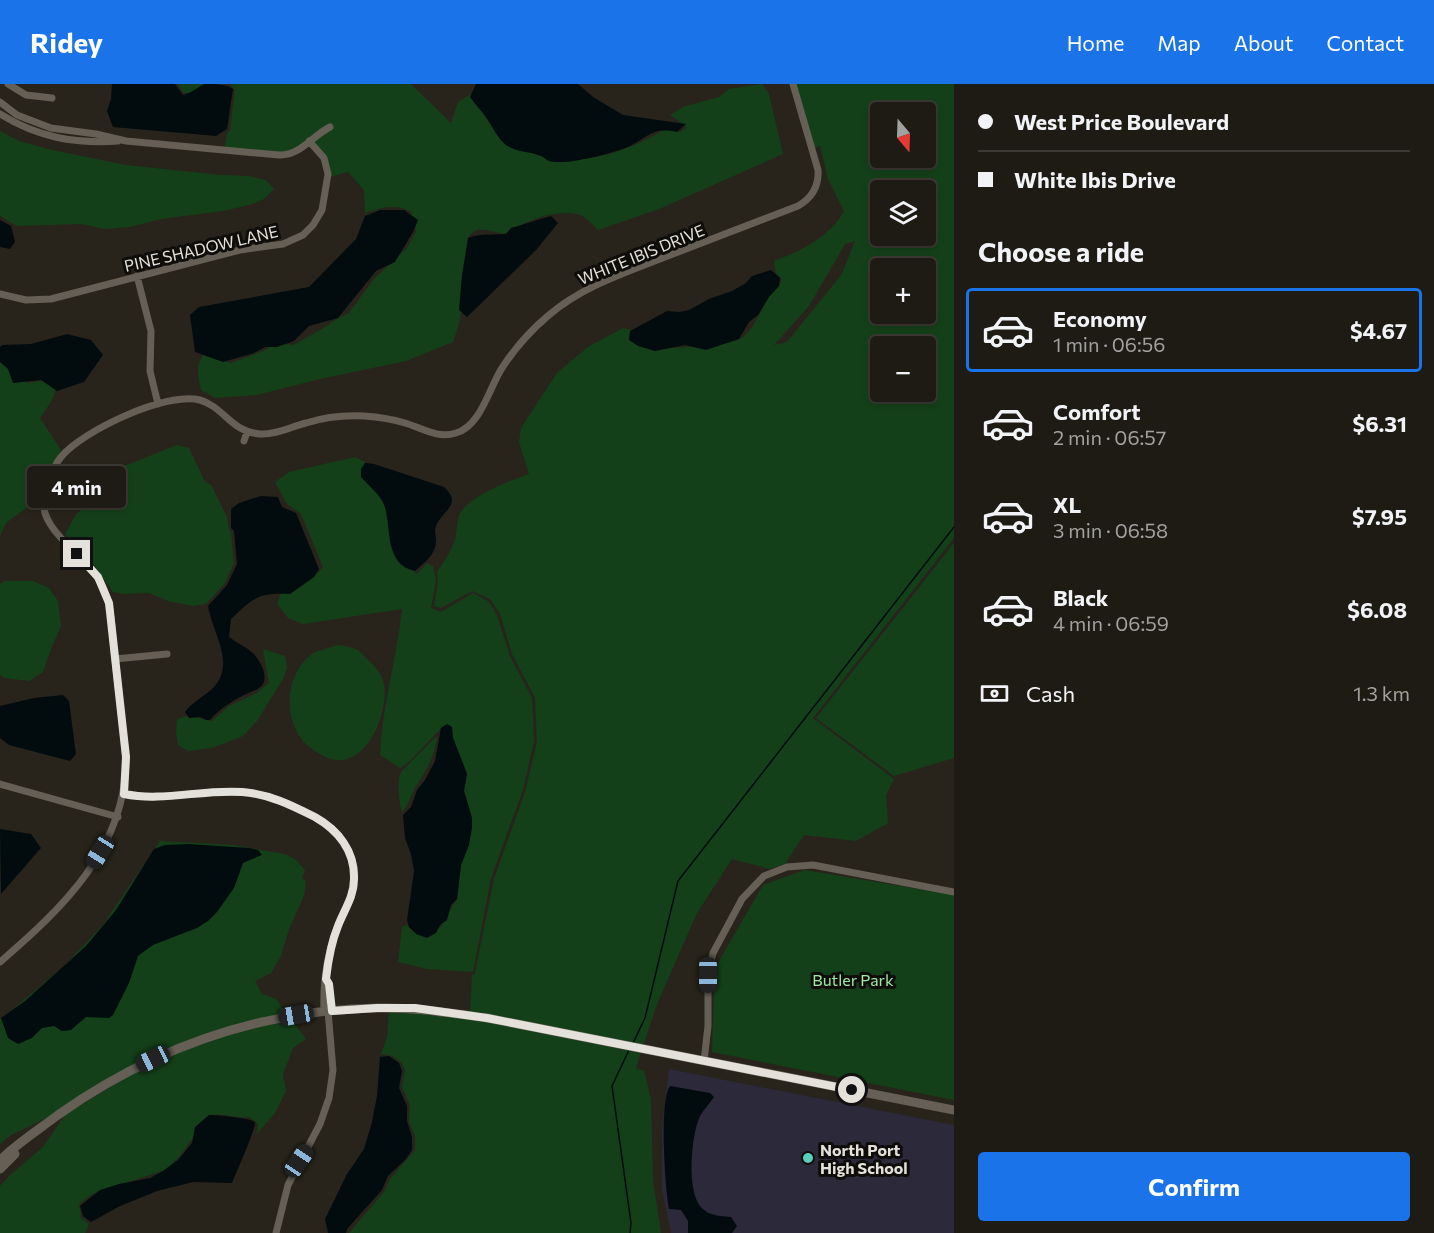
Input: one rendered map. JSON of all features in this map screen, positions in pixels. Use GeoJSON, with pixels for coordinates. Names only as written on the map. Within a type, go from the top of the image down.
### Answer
{"type":"FeatureCollection","features":[{"type":"Feature","properties":{"kind":"street"},"geometry":{"type":"LineString","coordinates":[[8,84],[26,95],[52,98]]}},
{"type":"Feature","properties":{"kind":"street","name":"WHITE IBIS DRIVE"},"geometry":{"type":"LineString","coordinates":[[247,432],[269,434],[321,419],[353,416],[394,420],[438,435],[454,434],[467,429],[475,420],[501,369],[515,350],[545,318],[575,296],[613,278],[798,206],[810,197],[817,184],[818,170],[793,84]]}},
{"type":"Feature","properties":{"kind":"street"},"geometry":{"type":"LineString","coordinates":[[0,102],[17,115],[43,126],[126,141],[287,155],[293,154],[330,127]]}},
{"type":"Feature","properties":{"kind":"street"},"geometry":{"type":"LineString","coordinates":[[0,114],[38,134],[99,143],[126,141]]}},
{"type":"Feature","properties":{"kind":"street","name":"PINE SHADOW LANE"},"geometry":{"type":"LineString","coordinates":[[0,294],[26,300],[51,299],[251,247],[283,244],[297,238],[309,230],[322,210],[328,174],[324,158],[309,141]]}},
{"type":"Feature","properties":{"kind":"street"},"geometry":{"type":"LineString","coordinates":[[137,276],[151,331],[150,371],[158,404]]}},
{"type":"Feature","properties":{"kind":"street"},"geometry":{"type":"LineString","coordinates":[[0,962],[41,926],[68,898],[100,852],[118,817],[124,794],[126,757],[109,606],[104,590],[93,571],[50,525],[45,512],[45,502],[56,465],[65,453],[111,423],[158,404],[179,399],[200,400],[211,405],[232,424],[247,432],[244,441]]}},
{"type":"Feature","properties":{"kind":"street"},"geometry":{"type":"LineString","coordinates":[[115,659],[167,654]]}},
{"type":"Feature","properties":{"kind":"street"},"geometry":{"type":"LineString","coordinates":[[0,784],[118,817]]}},
{"type":"Feature","properties":{"kind":"street"},"geometry":{"type":"LineString","coordinates":[[124,794],[146,798],[231,792],[258,794],[294,807],[322,821],[335,831],[350,855],[354,868],[350,902],[335,935],[324,983],[333,1063],[329,1098],[314,1137],[288,1185],[276,1233]]}},
{"type":"Feature","properties":{"kind":"street"},"geometry":{"type":"LineString","coordinates":[[704,1061],[708,1026],[708,975],[713,953],[742,899],[764,876],[787,867],[813,865],[954,892]]}},
{"type":"Feature","properties":{"kind":"street"},"geometry":{"type":"LineString","coordinates":[[0,1160],[21,1142],[111,1081],[186,1045],[253,1023],[328,1011],[377,1008],[415,1008],[487,1018],[954,1110]]}},
{"type":"Feature","properties":{"kind":"street"},"geometry":{"type":"LineString","coordinates":[[0,1169],[51,1121]]}},
{"type":"Feature","properties":{"kind":"shaded area"},"geometry":{"type":"Polygon","coordinates":[[[112,84],[175,84],[183,95],[205,84],[230,87],[233,89],[227,129],[216,136],[113,127],[107,111],[112,84]]]}},
{"type":"Feature","properties":{"kind":"shaded area"},"geometry":{"type":"Polygon","coordinates":[[[476,84],[578,84],[593,97],[623,115],[686,124],[677,132],[656,132],[630,146],[602,155],[566,162],[549,161],[537,154],[514,149],[503,142],[470,97],[476,84]]]}},
{"type":"Feature","properties":{"kind":"shaded area"},"geometry":{"type":"Polygon","coordinates":[[[380,210],[404,210],[418,220],[395,262],[376,271],[338,318],[309,326],[294,341],[277,347],[265,347],[254,353],[223,362],[195,352],[190,315],[199,307],[309,287],[356,239],[365,216],[380,210]]]}},
{"type":"Feature","properties":{"kind":"shaded area"},"geometry":{"type":"Polygon","coordinates":[[[551,216],[558,223],[536,250],[467,317],[459,310],[468,238],[506,234],[511,228],[551,216]]]}},
{"type":"Feature","properties":{"kind":"shaded area"},"geometry":{"type":"Polygon","coordinates":[[[0,220],[11,226],[15,242],[10,249],[0,247],[0,220]]]}},
{"type":"Feature","properties":{"kind":"shaded area"},"geometry":{"type":"Polygon","coordinates":[[[771,270],[780,278],[779,286],[758,315],[749,322],[739,339],[706,350],[685,345],[655,351],[638,346],[629,340],[630,331],[667,311],[689,310],[709,299],[732,291],[746,283],[752,276],[771,270]]]}},
{"type":"Feature","properties":{"kind":"shaded area"},"geometry":{"type":"Polygon","coordinates":[[[67,334],[91,340],[103,355],[84,382],[57,391],[41,380],[13,383],[8,369],[0,362],[2,345],[31,344],[67,334]]]}},
{"type":"Feature","properties":{"kind":"shaded area"},"geometry":{"type":"Polygon","coordinates":[[[365,463],[444,487],[452,498],[450,507],[436,526],[434,550],[415,571],[405,567],[397,560],[393,552],[383,502],[361,477],[361,469],[365,463]]]}},
{"type":"Feature","properties":{"kind":"shaded area"},"geometry":{"type":"Polygon","coordinates":[[[261,496],[278,497],[282,507],[296,513],[319,569],[314,577],[290,594],[271,594],[257,598],[231,619],[229,637],[253,653],[257,659],[264,675],[261,687],[239,697],[210,720],[200,717],[189,718],[185,712],[214,687],[223,668],[221,647],[208,606],[227,585],[237,564],[234,531],[231,528],[231,509],[239,503],[261,496]]]}},
{"type":"Feature","properties":{"kind":"shaded area"},"geometry":{"type":"Polygon","coordinates":[[[63,695],[69,701],[76,754],[70,761],[9,745],[0,738],[0,706],[34,698],[63,695]]]}},
{"type":"Feature","properties":{"kind":"shaded area"},"geometry":{"type":"Polygon","coordinates":[[[447,724],[452,727],[453,738],[467,774],[464,791],[472,818],[472,828],[469,845],[461,865],[457,899],[451,905],[447,920],[440,925],[436,933],[427,938],[416,934],[409,927],[407,920],[414,871],[405,838],[403,815],[411,807],[417,790],[435,761],[441,728],[447,724]]]}},
{"type":"Feature","properties":{"kind":"shaded area"},"geometry":{"type":"Polygon","coordinates":[[[0,829],[31,834],[41,848],[1,894],[0,829]]]}},
{"type":"Feature","properties":{"kind":"shaded area"},"geometry":{"type":"Polygon","coordinates":[[[189,844],[249,848],[258,850],[262,855],[243,863],[234,888],[208,921],[197,928],[153,945],[138,956],[129,983],[113,1015],[109,1018],[86,1017],[71,1030],[62,1031],[54,1026],[42,1028],[32,1038],[18,1044],[8,1038],[1,1018],[25,1001],[86,946],[116,910],[154,849],[165,845],[189,844]]]}},
{"type":"Feature","properties":{"kind":"shaded area"},"geometry":{"type":"Polygon","coordinates":[[[389,1056],[399,1063],[402,1071],[399,1088],[407,1106],[412,1150],[388,1176],[382,1190],[347,1229],[346,1233],[328,1233],[325,1219],[347,1174],[364,1149],[372,1122],[380,1057],[389,1056]]]}},
{"type":"Feature","properties":{"kind":"shaded area","name":"North Port High School"},"geometry":{"type":"Polygon","coordinates":[[[669,1069],[954,1125],[954,1233],[671,1233],[662,1189],[662,1127],[669,1069]]]}},
{"type":"Feature","properties":{"kind":"shaded area"},"geometry":{"type":"Polygon","coordinates":[[[670,1086],[710,1093],[714,1097],[700,1116],[697,1125],[692,1150],[692,1179],[698,1203],[710,1213],[731,1217],[737,1226],[732,1233],[688,1233],[688,1221],[681,1210],[669,1209],[664,1126],[670,1086]]]}},
{"type":"Feature","properties":{"kind":"shaded area"},"geometry":{"type":"Polygon","coordinates":[[[209,1115],[255,1122],[232,1183],[193,1182],[157,1191],[120,1206],[91,1222],[83,1216],[80,1206],[100,1190],[150,1178],[178,1160],[192,1143],[195,1127],[209,1115]]]}},
{"type":"Feature","properties":{"kind":"green space"},"geometry":{"type":"Polygon","coordinates":[[[178,84],[213,84],[194,95],[183,92],[178,84]]]}},
{"type":"Feature","properties":{"kind":"green space"},"geometry":{"type":"Polygon","coordinates":[[[230,84],[411,84],[451,123],[458,102],[473,93],[494,129],[514,144],[535,154],[556,159],[579,159],[602,156],[624,149],[667,128],[680,132],[686,128],[685,125],[670,115],[683,107],[719,97],[729,89],[762,84],[769,94],[783,154],[659,209],[598,230],[582,216],[566,213],[533,220],[513,232],[478,230],[473,232],[468,237],[463,303],[453,342],[406,361],[257,395],[215,398],[201,390],[198,368],[203,355],[231,363],[266,350],[273,343],[293,345],[348,314],[374,279],[407,248],[416,232],[415,221],[411,215],[413,213],[407,210],[389,207],[365,213],[364,190],[348,172],[327,178],[326,167],[311,141],[282,155],[249,156],[224,152],[227,133],[230,130],[235,90],[230,84]]]}},
{"type":"Feature","properties":{"kind":"green space"},"geometry":{"type":"Polygon","coordinates":[[[791,84],[954,84],[954,538],[813,718],[894,779],[886,795],[888,823],[856,841],[804,835],[785,864],[770,869],[732,859],[697,913],[657,1004],[643,1046],[470,1012],[472,975],[475,973],[494,879],[525,792],[537,742],[535,698],[512,654],[500,614],[490,599],[472,591],[441,608],[434,606],[438,582],[437,572],[453,545],[459,516],[470,502],[479,496],[529,474],[519,442],[521,428],[557,373],[588,347],[623,328],[632,330],[663,349],[727,343],[736,341],[750,330],[768,299],[781,283],[782,279],[776,273],[774,261],[794,253],[823,236],[844,211],[828,179],[820,146],[809,150],[791,84]],[[855,241],[845,244],[809,306],[774,345],[787,342],[842,274],[855,241]]]}},
{"type":"Feature","properties":{"kind":"green space"},"geometry":{"type":"Polygon","coordinates":[[[0,131],[19,141],[52,150],[126,165],[249,176],[266,180],[274,189],[264,199],[249,205],[223,211],[161,219],[130,227],[105,229],[81,224],[17,226],[0,216],[0,131]]]}},
{"type":"Feature","properties":{"kind":"green space"},"geometry":{"type":"Polygon","coordinates":[[[0,359],[27,383],[48,380],[56,390],[40,418],[61,450],[38,499],[6,523],[0,536],[0,359]]]}},
{"type":"Feature","properties":{"kind":"green space"},"geometry":{"type":"Polygon","coordinates":[[[177,445],[189,448],[205,482],[211,485],[227,517],[231,532],[234,563],[225,583],[206,604],[193,606],[168,601],[149,593],[113,592],[91,561],[65,534],[77,513],[91,504],[110,475],[127,465],[177,445]]]}},
{"type":"Feature","properties":{"kind":"green space"},"geometry":{"type":"Polygon","coordinates":[[[355,457],[365,462],[364,472],[386,508],[408,565],[417,574],[427,563],[433,566],[436,581],[431,608],[441,612],[473,593],[489,602],[497,615],[510,656],[532,698],[534,741],[523,790],[491,878],[473,972],[427,969],[398,962],[402,927],[408,925],[410,929],[439,929],[457,899],[461,865],[469,845],[472,818],[464,790],[467,773],[453,738],[452,727],[443,726],[411,760],[400,768],[380,755],[402,609],[303,624],[288,618],[277,604],[282,591],[305,584],[323,567],[301,514],[287,504],[275,482],[289,472],[355,457]]]}},
{"type":"Feature","properties":{"kind":"green space"},"geometry":{"type":"Polygon","coordinates":[[[954,543],[954,758],[894,776],[816,718],[954,543]]]}},
{"type":"Feature","properties":{"kind":"green space"},"geometry":{"type":"Polygon","coordinates":[[[5,581],[33,581],[49,588],[58,601],[61,626],[43,672],[29,681],[5,678],[0,675],[0,584],[5,581]]]}},
{"type":"Feature","properties":{"kind":"green space"},"geometry":{"type":"Polygon","coordinates":[[[338,645],[357,650],[374,666],[383,680],[384,698],[377,728],[369,742],[360,752],[348,759],[335,760],[316,752],[302,739],[293,722],[290,701],[293,680],[304,661],[312,654],[338,645]]]}},
{"type":"Feature","properties":{"kind":"green space"},"geometry":{"type":"Polygon","coordinates":[[[263,649],[285,656],[287,668],[283,679],[257,721],[243,736],[212,748],[188,751],[178,745],[177,719],[188,716],[212,721],[229,706],[257,693],[269,683],[263,649]]]}},
{"type":"Feature","properties":{"kind":"green space"},"geometry":{"type":"Polygon","coordinates":[[[437,736],[429,763],[402,812],[399,793],[400,774],[437,736]]]}},
{"type":"Feature","properties":{"kind":"green space"},"geometry":{"type":"Polygon","coordinates":[[[160,841],[233,845],[285,854],[296,860],[305,870],[302,878],[306,881],[304,896],[289,929],[281,956],[271,973],[255,981],[262,994],[276,999],[286,1013],[224,1028],[165,1050],[51,1116],[11,1135],[0,1144],[0,1020],[63,967],[102,926],[160,841]]]}},
{"type":"Feature","properties":{"kind":"green space","name":"Butler Park"},"geometry":{"type":"Polygon","coordinates":[[[805,870],[954,895],[954,1100],[712,1052],[715,968],[763,885],[805,870]]]}},
{"type":"Feature","properties":{"kind":"green space"},"geometry":{"type":"Polygon","coordinates":[[[389,1011],[484,1021],[641,1052],[636,1069],[644,1070],[651,1099],[653,1181],[661,1233],[349,1233],[384,1192],[390,1179],[415,1150],[415,1136],[409,1121],[410,1105],[402,1087],[405,1070],[402,1063],[393,1056],[381,1054],[387,1037],[389,1011]]]}},
{"type":"Feature","properties":{"kind":"green space"},"geometry":{"type":"Polygon","coordinates":[[[291,1019],[306,1039],[293,1048],[283,1074],[286,1091],[275,1113],[257,1134],[258,1124],[250,1117],[210,1115],[179,1157],[165,1170],[92,1194],[79,1204],[81,1218],[89,1224],[85,1233],[0,1233],[0,1186],[43,1147],[65,1115],[140,1069],[206,1041],[291,1019]]]}},
{"type":"Feature","properties":{"kind":"waterway"},"geometry":{"type":"LineString","coordinates":[[633,1043],[645,1018],[678,881],[954,527]]}},
{"type":"Feature","properties":{"kind":"waterway"},"geometry":{"type":"LineString","coordinates":[[629,1050],[612,1086],[631,1223],[630,1233]]}},
{"type":"Feature","properties":{"kind":"place","name":"North Port High School"},"geometry":{"type":"Point","coordinates":[808,1158]}},
{"type":"Feature","properties":{"kind":"route"},"geometry":{"type":"LineString","coordinates":[[77,554],[98,577],[109,603],[126,757],[124,794],[146,798],[231,792],[258,794],[283,802],[327,824],[338,834],[347,848],[353,862],[354,882],[350,902],[339,923],[328,960],[326,979],[329,984],[332,1011],[415,1008],[487,1018],[852,1090]]}}]}
